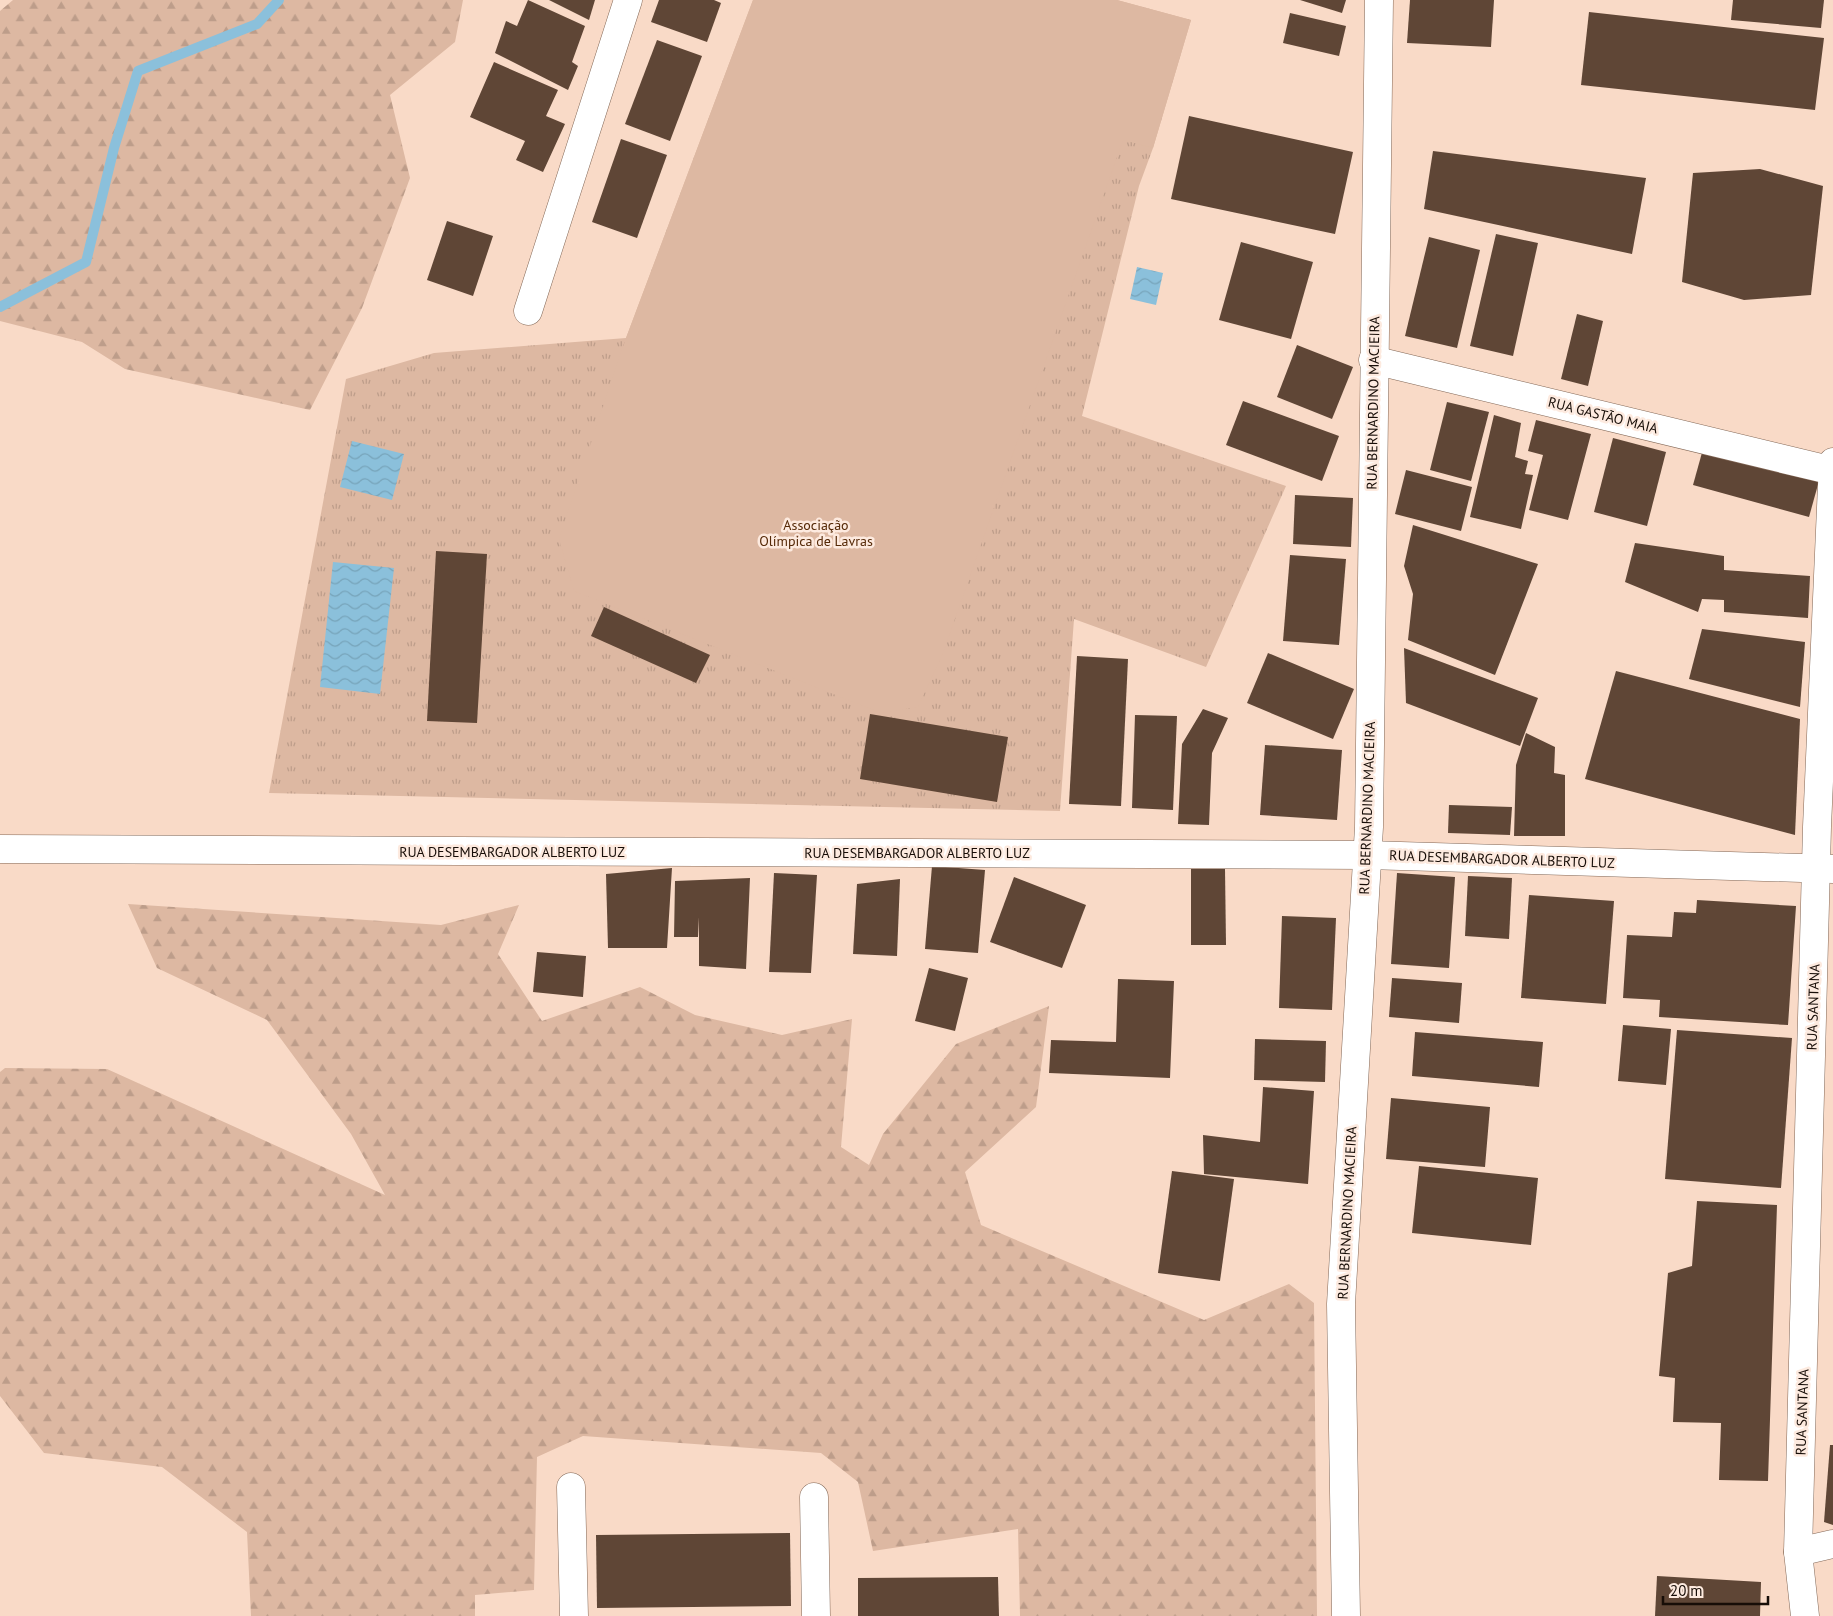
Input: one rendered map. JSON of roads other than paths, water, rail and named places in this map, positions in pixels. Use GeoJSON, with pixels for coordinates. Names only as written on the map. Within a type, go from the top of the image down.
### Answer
{"type":"FeatureCollection","features":[{"type":"Feature","properties":{"kind":"street"},"geometry":{"type":"LineString","coordinates":[[528,311],[628,0]]}},
{"type":"Feature","properties":{"kind":"street","name":"RUA BERNARDINO MACIEIRA"},"geometry":{"type":"LineString","coordinates":[[1346,1616],[1342,1304],[1367,855],[1379,0]]}},
{"type":"Feature","properties":{"kind":"street","name":"RUA GASTÃO MAIA"},"geometry":{"type":"LineString","coordinates":[[1373,360],[1833,471]]}},
{"type":"Feature","properties":{"kind":"street","name":"RUA SANTANA"},"geometry":{"type":"LineString","coordinates":[[1805,1616],[1798,1552],[1825,868],[1833,462]]}},
{"type":"Feature","properties":{"kind":"street","name":"RUA DESEMBARGADOR ALBERTO LUZ"},"geometry":{"type":"LineString","coordinates":[[0,849],[1367,855],[1825,868]]}},
{"type":"Feature","properties":{"kind":"street"},"geometry":{"type":"LineString","coordinates":[[571,1487],[574,1616]]}},
{"type":"Feature","properties":{"kind":"street"},"geometry":{"type":"LineString","coordinates":[[814,1497],[816,1616]]}},
{"type":"Feature","properties":{"kind":"street"},"geometry":{"type":"LineString","coordinates":[[1798,1552],[1833,1544]]}},
{"type":"Feature","properties":{"kind":"water"},"geometry":{"type":"Polygon","coordinates":[[[1137,267],[1163,273],[1156,305],[1130,299],[1137,267]]]}},
{"type":"Feature","properties":{"kind":"water"},"geometry":{"type":"Polygon","coordinates":[[[352,441],[404,454],[392,500],[340,487],[352,441]]]}},
{"type":"Feature","properties":{"kind":"water"},"geometry":{"type":"Polygon","coordinates":[[[333,562],[394,568],[380,694],[320,687],[333,562]]]}},
{"type":"Feature","properties":{"kind":"waterway"},"geometry":{"type":"LineString","coordinates":[[0,307],[86,262],[114,148],[138,71],[257,24],[279,0]]}},
{"type":"Feature","properties":{"kind":"park label","name":"Associação Olímpica de Lavras"},"geometry":{"type":"Point","coordinates":[816,534]}}]}
